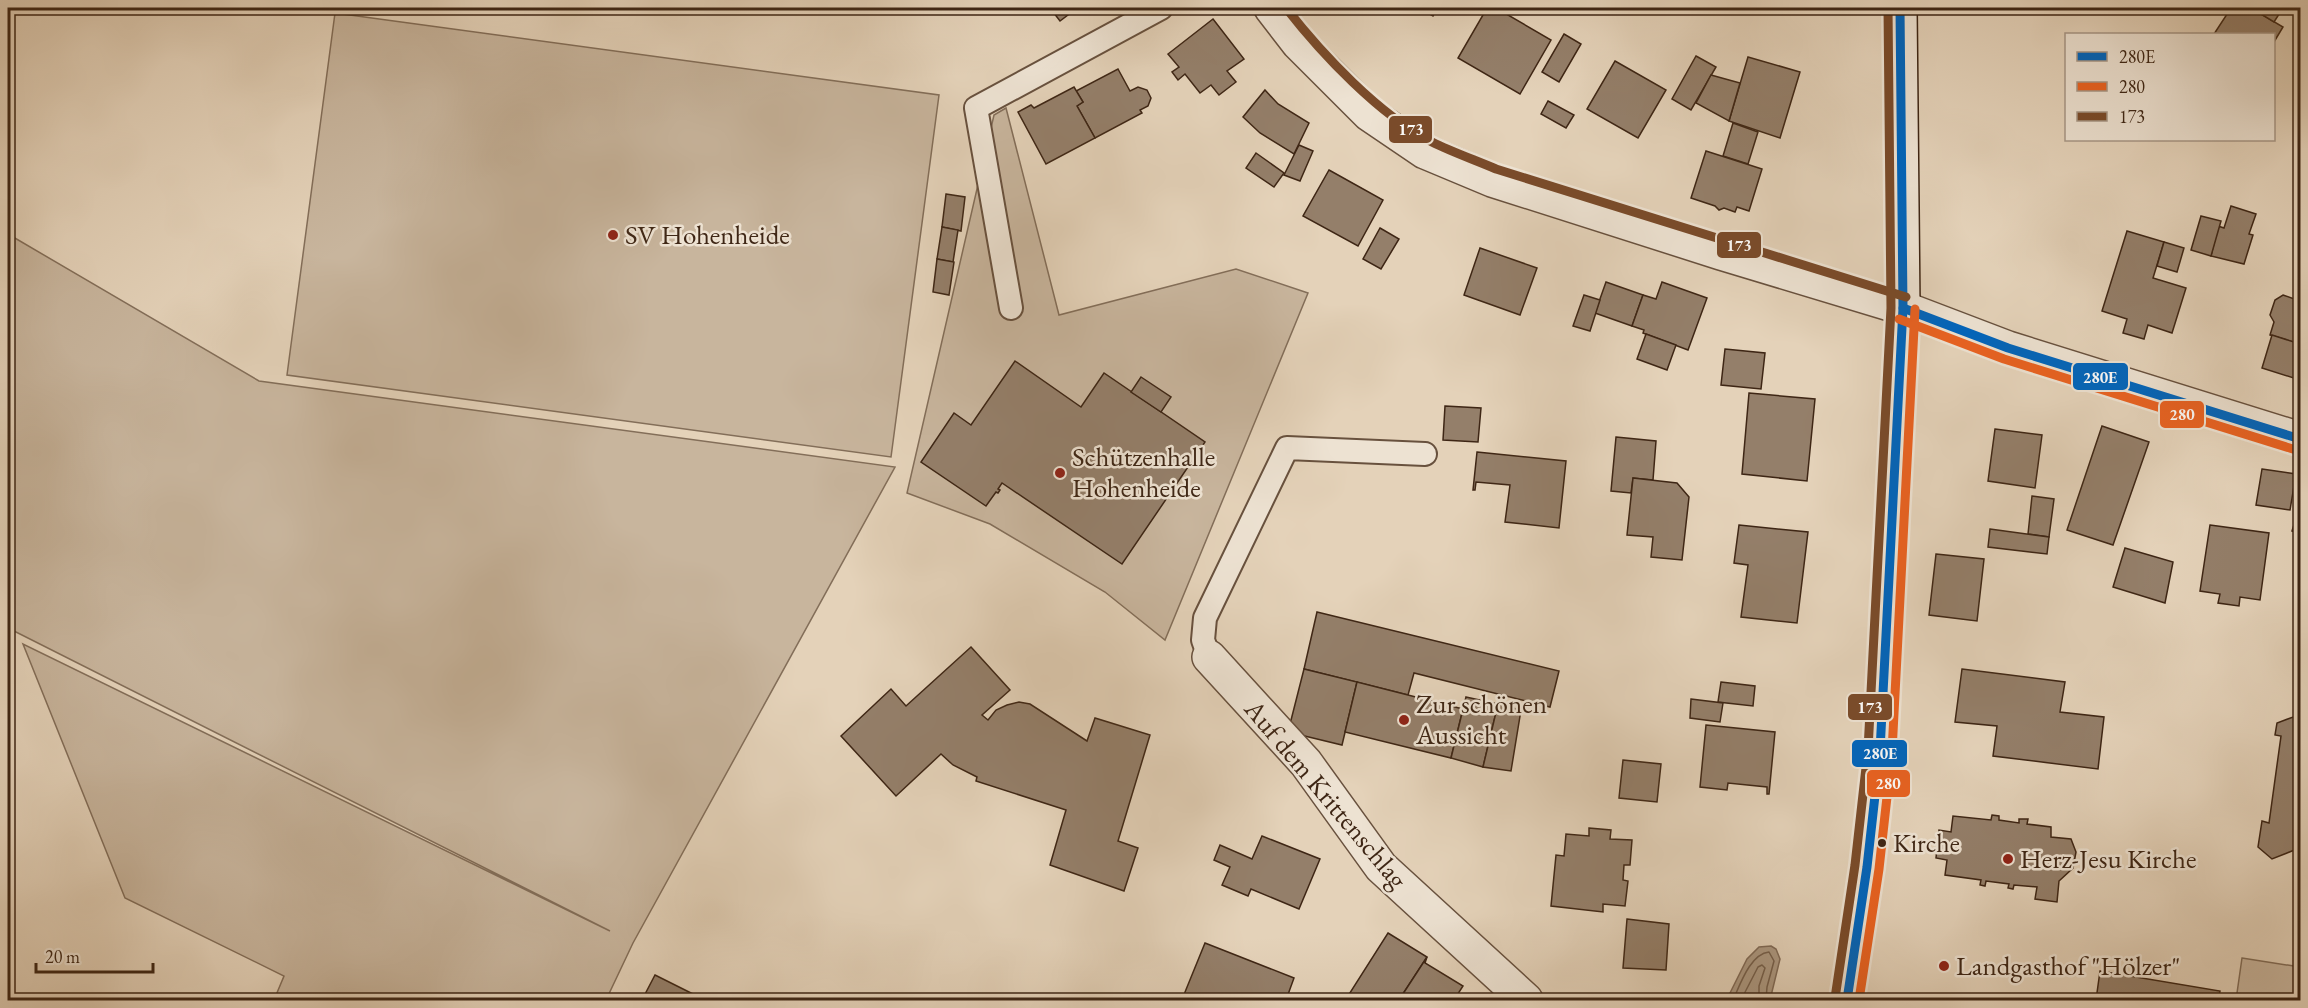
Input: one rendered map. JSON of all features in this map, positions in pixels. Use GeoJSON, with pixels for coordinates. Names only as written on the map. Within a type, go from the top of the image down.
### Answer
{"type":"FeatureCollection","features":[{"type":"Feature","properties":{"kind":"street"},"geometry":{"type":"LineString","coordinates":[[1271,8],[1298,43],[1360,106],[1425,152],[1492,180],[1903,308],[2008,348],[2301,439]]}},
{"type":"Feature","properties":{"kind":"street"},"geometry":{"type":"LineString","coordinates":[[1847,1000],[1867,867],[1880,751],[1903,308],[1900,8]]}},
{"type":"Feature","properties":{"kind":"street","name":"Auf dem Krittenschlag"},"geometry":{"type":"LineString","coordinates":[[1209,657],[1306,763],[1381,867],[1526,1000]]}},
{"type":"Feature","properties":{"kind":"lane"},"geometry":{"type":"LineString","coordinates":[[1011,308],[976,108],[1161,8]]}},
{"type":"Feature","properties":{"kind":"lane"},"geometry":{"type":"LineString","coordinates":[[1209,657],[1203,640],[1205,618],[1287,448],[1425,454]]}},
{"type":"Feature","properties":{"kind":"shaded area","name":"SV Hohenheide"},"geometry":{"type":"Polygon","coordinates":[[[335,13],[939,95],[891,457],[287,375],[335,13]]]}},
{"type":"Feature","properties":{"kind":"shaded area"},"geometry":{"type":"Polygon","coordinates":[[[1006,108],[1059,315],[1236,269],[1308,293],[1165,640],[1105,592],[990,524],[907,493],[994,115],[1006,108]]]}},
{"type":"Feature","properties":{"kind":"shaded area"},"geometry":{"type":"Polygon","coordinates":[[[8,234],[259,381],[895,467],[633,943],[606,1000],[274,1000],[284,976],[125,898],[23,644],[610,931],[8,628],[8,234]]]}},
{"type":"Feature","properties":{"kind":"shaded area"},"geometry":{"type":"Polygon","coordinates":[[[2242,958],[2300,967],[2300,1000],[2236,1000],[2242,958]]]}},
{"type":"Feature","properties":{"kind":"water"},"geometry":{"type":"Polygon","coordinates":[[[1771,946],[1776,949],[1780,959],[1770,1000],[1727,999],[1747,959],[1759,947],[1771,946]]]}},
{"type":"Feature","properties":{"kind":"building"},"geometry":{"type":"Polygon","coordinates":[[[1050,8],[1086,8],[1078,13],[1076,9],[1060,21],[1050,8]]]}},
{"type":"Feature","properties":{"kind":"building"},"geometry":{"type":"Polygon","coordinates":[[[1419,8],[1437,8],[1433,16],[1419,8]]]}},
{"type":"Feature","properties":{"kind":"building"},"geometry":{"type":"Polygon","coordinates":[[[1487,8],[1496,8],[1551,40],[1520,94],[1458,58],[1487,8]]]}},
{"type":"Feature","properties":{"kind":"building"},"geometry":{"type":"Polygon","coordinates":[[[2231,8],[2251,8],[2283,27],[2275,40],[2275,33],[2215,33],[2231,8]]]}},
{"type":"Feature","properties":{"kind":"building"},"geometry":{"type":"Polygon","coordinates":[[[2251,8],[2283,8],[2274,22],[2251,8]]]}},
{"type":"Feature","properties":{"kind":"building"},"geometry":{"type":"Polygon","coordinates":[[[1213,19],[1244,59],[1227,71],[1236,82],[1219,95],[1211,85],[1200,93],[1185,74],[1178,80],[1172,72],[1179,67],[1168,54],[1213,19]]]}},
{"type":"Feature","properties":{"kind":"building"},"geometry":{"type":"Polygon","coordinates":[[[1564,34],[1581,44],[1559,82],[1542,72],[1564,34]]]}},
{"type":"Feature","properties":{"kind":"building"},"geometry":{"type":"Polygon","coordinates":[[[1696,56],[1716,67],[1691,110],[1672,99],[1696,56]]]}},
{"type":"Feature","properties":{"kind":"building"},"geometry":{"type":"Polygon","coordinates":[[[1748,57],[1800,72],[1780,138],[1729,121],[1748,57]]]}},
{"type":"Feature","properties":{"kind":"building"},"geometry":{"type":"Polygon","coordinates":[[[1615,61],[1666,90],[1638,138],[1587,109],[1615,61]]]}},
{"type":"Feature","properties":{"kind":"building"},"geometry":{"type":"Polygon","coordinates":[[[1118,69],[1130,91],[1138,87],[1147,90],[1151,98],[1148,106],[1140,110],[1142,113],[1095,138],[1077,106],[1083,102],[1076,91],[1118,69]]]}},
{"type":"Feature","properties":{"kind":"building"},"geometry":{"type":"Polygon","coordinates":[[[1711,75],[1740,83],[1729,121],[1696,103],[1711,75]]]}},
{"type":"Feature","properties":{"kind":"building"},"geometry":{"type":"Polygon","coordinates":[[[1074,87],[1083,102],[1077,106],[1095,138],[1046,164],[1018,112],[1031,105],[1034,108],[1074,87]]]}},
{"type":"Feature","properties":{"kind":"building"},"geometry":{"type":"Polygon","coordinates":[[[1265,90],[1278,104],[1309,123],[1294,154],[1260,133],[1243,117],[1265,90]]]}},
{"type":"Feature","properties":{"kind":"building"},"geometry":{"type":"Polygon","coordinates":[[[1548,101],[1574,115],[1566,128],[1541,114],[1548,101]]]}},
{"type":"Feature","properties":{"kind":"building"},"geometry":{"type":"Polygon","coordinates":[[[1733,123],[1758,132],[1748,164],[1723,156],[1733,123]]]}},
{"type":"Feature","properties":{"kind":"building"},"geometry":{"type":"Polygon","coordinates":[[[1299,145],[1313,151],[1300,181],[1284,175],[1299,145]]]}},
{"type":"Feature","properties":{"kind":"building"},"geometry":{"type":"Polygon","coordinates":[[[1706,151],[1762,169],[1749,211],[1737,207],[1735,212],[1724,208],[1719,210],[1715,206],[1691,198],[1706,151]]]}},
{"type":"Feature","properties":{"kind":"building"},"geometry":{"type":"Polygon","coordinates":[[[1256,153],[1284,173],[1274,187],[1246,168],[1256,153]]]}},
{"type":"Feature","properties":{"kind":"building"},"geometry":{"type":"Polygon","coordinates":[[[1329,170],[1383,200],[1358,246],[1303,216],[1329,170]]]}},
{"type":"Feature","properties":{"kind":"building"},"geometry":{"type":"Polygon","coordinates":[[[946,194],[965,197],[961,231],[942,227],[946,194]]]}},
{"type":"Feature","properties":{"kind":"building"},"geometry":{"type":"Polygon","coordinates":[[[2231,206],[2256,214],[2249,234],[2253,235],[2244,264],[2211,256],[2218,226],[2224,228],[2231,206]]]}},
{"type":"Feature","properties":{"kind":"building"},"geometry":{"type":"Polygon","coordinates":[[[2201,216],[2221,221],[2211,256],[2191,250],[2201,216]]]}},
{"type":"Feature","properties":{"kind":"building"},"geometry":{"type":"Polygon","coordinates":[[[942,227],[958,230],[953,262],[937,259],[942,227]]]}},
{"type":"Feature","properties":{"kind":"building"},"geometry":{"type":"Polygon","coordinates":[[[1380,228],[1399,239],[1381,269],[1363,259],[1380,228]]]}},
{"type":"Feature","properties":{"kind":"building"},"geometry":{"type":"Polygon","coordinates":[[[2127,231],[2164,242],[2153,278],[2186,288],[2172,333],[2148,325],[2144,339],[2123,333],[2127,319],[2102,311],[2127,231]]]}},
{"type":"Feature","properties":{"kind":"building"},"geometry":{"type":"Polygon","coordinates":[[[2164,242],[2184,248],[2177,272],[2157,266],[2164,242]]]}},
{"type":"Feature","properties":{"kind":"building"},"geometry":{"type":"Polygon","coordinates":[[[1480,248],[1537,268],[1520,315],[1464,295],[1480,248]]]}},
{"type":"Feature","properties":{"kind":"building"},"geometry":{"type":"Polygon","coordinates":[[[937,259],[954,262],[949,295],[933,292],[937,259]]]}},
{"type":"Feature","properties":{"kind":"building"},"geometry":{"type":"Polygon","coordinates":[[[1606,282],[1643,295],[1632,326],[1595,313],[1606,282]]]}},
{"type":"Feature","properties":{"kind":"building"},"geometry":{"type":"Polygon","coordinates":[[[1662,282],[1707,298],[1688,350],[1643,333],[1644,330],[1632,326],[1643,295],[1656,299],[1662,282]]]}},
{"type":"Feature","properties":{"kind":"building"},"geometry":{"type":"Polygon","coordinates":[[[1584,295],[1600,300],[1590,331],[1573,326],[1584,295]]]}},
{"type":"Feature","properties":{"kind":"building"},"geometry":{"type":"Polygon","coordinates":[[[2283,295],[2300,301],[2300,344],[2270,335],[2274,322],[2270,315],[2275,300],[2283,295]]]}},
{"type":"Feature","properties":{"kind":"building"},"geometry":{"type":"Polygon","coordinates":[[[1646,334],[1676,345],[1667,370],[1637,359],[1646,334]]]}},
{"type":"Feature","properties":{"kind":"building"},"geometry":{"type":"Polygon","coordinates":[[[2272,335],[2300,344],[2300,380],[2262,368],[2272,335]]]}},
{"type":"Feature","properties":{"kind":"building"},"geometry":{"type":"Polygon","coordinates":[[[1725,349],[1765,353],[1761,389],[1721,385],[1725,349]]]}},
{"type":"Feature","properties":{"kind":"building","name":"Schützenhalle Hohenheide"},"geometry":{"type":"Polygon","coordinates":[[[1015,361],[1081,407],[1104,373],[1205,442],[1122,564],[1002,483],[998,493],[996,492],[986,506],[921,462],[954,413],[971,425],[1015,361]]]}},
{"type":"Feature","properties":{"kind":"building"},"geometry":{"type":"Polygon","coordinates":[[[1141,377],[1171,397],[1161,412],[1131,392],[1141,377]]]}},
{"type":"Feature","properties":{"kind":"building"},"geometry":{"type":"Polygon","coordinates":[[[1749,393],[1815,399],[1807,481],[1742,474],[1749,393]]]}},
{"type":"Feature","properties":{"kind":"building"},"geometry":{"type":"Polygon","coordinates":[[[1445,406],[1481,408],[1478,442],[1443,440],[1445,406]]]}},
{"type":"Feature","properties":{"kind":"building"},"geometry":{"type":"Polygon","coordinates":[[[2102,426],[2149,442],[2113,545],[2067,530],[2102,426]]]}},
{"type":"Feature","properties":{"kind":"building"},"geometry":{"type":"Polygon","coordinates":[[[1995,429],[2042,435],[2035,488],[1988,481],[1995,429]]]}},
{"type":"Feature","properties":{"kind":"building"},"geometry":{"type":"Polygon","coordinates":[[[1616,437],[1656,441],[1653,480],[1633,478],[1631,493],[1611,491],[1616,437]]]}},
{"type":"Feature","properties":{"kind":"building"},"geometry":{"type":"Polygon","coordinates":[[[1477,452],[1566,461],[1559,528],[1505,522],[1510,485],[1476,482],[1475,490],[1473,490],[1477,452]]]}},
{"type":"Feature","properties":{"kind":"building"},"geometry":{"type":"Polygon","coordinates":[[[2262,469],[2296,474],[2290,510],[2256,505],[2262,469]]]}},
{"type":"Feature","properties":{"kind":"building"},"geometry":{"type":"Polygon","coordinates":[[[1633,478],[1677,483],[1689,497],[1682,560],[1651,557],[1653,537],[1627,535],[1633,478]]]}},
{"type":"Feature","properties":{"kind":"building"},"geometry":{"type":"Polygon","coordinates":[[[2032,496],[2054,499],[2049,537],[2028,534],[2032,496]]]}},
{"type":"Feature","properties":{"kind":"building"},"geometry":{"type":"Polygon","coordinates":[[[2300,505],[2300,534],[2292,531],[2300,505]]]}},
{"type":"Feature","properties":{"kind":"building"},"geometry":{"type":"Polygon","coordinates":[[[1739,525],[1808,532],[1797,623],[1741,617],[1748,565],[1734,563],[1739,525]]]}},
{"type":"Feature","properties":{"kind":"building"},"geometry":{"type":"Polygon","coordinates":[[[2210,525],[2269,533],[2260,600],[2240,597],[2239,606],[2218,603],[2220,594],[2200,591],[2210,525]]]}},
{"type":"Feature","properties":{"kind":"building"},"geometry":{"type":"Polygon","coordinates":[[[1990,529],[2049,537],[2047,554],[1988,547],[1990,529]]]}},
{"type":"Feature","properties":{"kind":"building"},"geometry":{"type":"Polygon","coordinates":[[[2125,548],[2173,562],[2165,603],[2113,587],[2125,548]]]}},
{"type":"Feature","properties":{"kind":"building"},"geometry":{"type":"Polygon","coordinates":[[[1936,554],[1984,559],[1977,621],[1929,615],[1936,554]]]}},
{"type":"Feature","properties":{"kind":"building"},"geometry":{"type":"Polygon","coordinates":[[[1317,612],[1559,671],[1550,707],[1414,673],[1408,695],[1304,669],[1317,612]]]}},
{"type":"Feature","properties":{"kind":"building"},"geometry":{"type":"Polygon","coordinates":[[[971,647],[1010,690],[982,715],[988,720],[996,710],[1019,702],[1030,704],[1087,741],[1095,718],[1150,735],[1118,841],[1138,848],[1124,891],[1050,865],[1066,810],[976,781],[977,777],[953,765],[941,754],[896,796],[841,736],[891,689],[906,706],[971,647]]]}},
{"type":"Feature","properties":{"kind":"building"},"geometry":{"type":"Polygon","coordinates":[[[1304,669],[1357,682],[1342,745],[1288,732],[1304,669]]]}},
{"type":"Feature","properties":{"kind":"building"},"geometry":{"type":"Polygon","coordinates":[[[1962,669],[2065,682],[2060,712],[2104,717],[2098,769],[1993,756],[1997,726],[1955,722],[1962,669]]]}},
{"type":"Feature","properties":{"kind":"building","name":"Zur schönen Aussicht"},"geometry":{"type":"Polygon","coordinates":[[[1357,682],[1463,709],[1451,758],[1345,732],[1357,682]]]}},
{"type":"Feature","properties":{"kind":"building"},"geometry":{"type":"Polygon","coordinates":[[[1721,682],[1755,686],[1753,706],[1718,702],[1721,682]]]}},
{"type":"Feature","properties":{"kind":"building"},"geometry":{"type":"Polygon","coordinates":[[[1466,697],[1498,704],[1483,767],[1451,758],[1466,697]]]}},
{"type":"Feature","properties":{"kind":"building"},"geometry":{"type":"Polygon","coordinates":[[[1691,699],[1723,703],[1720,722],[1690,718],[1691,699]]]}},
{"type":"Feature","properties":{"kind":"building"},"geometry":{"type":"Polygon","coordinates":[[[1498,704],[1521,710],[1511,771],[1483,767],[1498,704]]]}},
{"type":"Feature","properties":{"kind":"building"},"geometry":{"type":"Polygon","coordinates":[[[2293,717],[2300,723],[2300,840],[2295,843],[2297,849],[2272,859],[2258,847],[2262,821],[2269,823],[2281,736],[2275,735],[2277,723],[2293,717]]]}},
{"type":"Feature","properties":{"kind":"building"},"geometry":{"type":"Polygon","coordinates":[[[1706,725],[1775,732],[1769,794],[1767,794],[1767,787],[1728,783],[1727,790],[1700,787],[1706,725]]]}},
{"type":"Feature","properties":{"kind":"building"},"geometry":{"type":"Polygon","coordinates":[[[1623,760],[1661,764],[1657,802],[1619,798],[1623,760]]]}},
{"type":"Feature","properties":{"kind":"building","name":"Herz-Jesu Kirche"},"geometry":{"type":"Polygon","coordinates":[[[1992,815],[1999,816],[1999,820],[2019,823],[2019,819],[2028,819],[2027,824],[2051,827],[2051,837],[2071,839],[2076,852],[2073,868],[2059,881],[2057,902],[2035,899],[2037,887],[2014,885],[2013,889],[2008,888],[2009,884],[1986,881],[1985,886],[1980,885],[1981,880],[1945,875],[1947,860],[1936,858],[1939,830],[1951,832],[1953,816],[1991,820],[1992,815]]]}},
{"type":"Feature","properties":{"kind":"building"},"geometry":{"type":"Polygon","coordinates":[[[1589,828],[1611,830],[1610,839],[1632,840],[1630,865],[1624,865],[1623,880],[1628,881],[1625,906],[1603,904],[1603,912],[1551,906],[1556,855],[1564,856],[1566,834],[1589,836],[1589,828]]]}},
{"type":"Feature","properties":{"kind":"building"},"geometry":{"type":"Polygon","coordinates":[[[1262,836],[1320,859],[1299,909],[1251,889],[1248,896],[1222,885],[1230,867],[1214,860],[1220,845],[1252,859],[1262,836]]]}},
{"type":"Feature","properties":{"kind":"building"},"geometry":{"type":"Polygon","coordinates":[[[1627,919],[1669,924],[1666,970],[1623,968],[1627,919]]]}},
{"type":"Feature","properties":{"kind":"building"},"geometry":{"type":"Polygon","coordinates":[[[1388,933],[1427,957],[1399,1000],[1346,999],[1388,933]]]}},
{"type":"Feature","properties":{"kind":"building"},"geometry":{"type":"Polygon","coordinates":[[[1205,943],[1294,978],[1286,1000],[1192,1000],[1183,997],[1205,943]]]}},
{"type":"Feature","properties":{"kind":"building"},"geometry":{"type":"Polygon","coordinates":[[[1427,957],[1425,963],[1463,986],[1454,1000],[1399,1000],[1427,957]]]}},
{"type":"Feature","properties":{"kind":"building"},"geometry":{"type":"Polygon","coordinates":[[[2100,971],[2220,991],[2218,1000],[2096,1000],[2100,971]]]}},
{"type":"Feature","properties":{"kind":"building"},"geometry":{"type":"Polygon","coordinates":[[[655,975],[705,1000],[642,1000],[655,975]]]}},
{"type":"Feature","properties":{"kind":"transit line","name":"173"},"geometry":{"type":"LineString","coordinates":[[1286,8],[1317,45],[1372,100],[1412,130],[1440,146],[1496,169],[1906,297]]}},
{"type":"Feature","properties":{"kind":"transit line","name":"173"},"geometry":{"type":"LineString","coordinates":[[1835,998],[1855,865],[1868,750],[1891,308],[1888,8]]}},
{"type":"Feature","properties":{"kind":"transit line","name":"280E"},"geometry":{"type":"LineString","coordinates":[[1847,1000],[1867,867],[1880,751],[1903,308],[1900,8]]}},
{"type":"Feature","properties":{"kind":"transit line","name":"280E"},"geometry":{"type":"LineString","coordinates":[[1903,308],[2008,348],[2300,439]]}},
{"type":"Feature","properties":{"kind":"transit line","name":"280"},"geometry":{"type":"LineString","coordinates":[[1859,1000],[1879,869],[1892,752],[1915,309]]}},
{"type":"Feature","properties":{"kind":"transit line","name":"280"},"geometry":{"type":"LineString","coordinates":[[1899,319],[2004,359],[2296,450]]}},
{"type":"Feature","properties":{"kind":"place","name":"SV Hohenheide"},"geometry":{"type":"Point","coordinates":[613,235]}},
{"type":"Feature","properties":{"kind":"place","name":"Schützenhalle Hohenheide"},"geometry":{"type":"Point","coordinates":[1060,473]}},
{"type":"Feature","properties":{"kind":"place","name":"Zur schönen Aussicht"},"geometry":{"type":"Point","coordinates":[1404,720]}},
{"type":"Feature","properties":{"kind":"place","name":"Kirche"},"geometry":{"type":"Point","coordinates":[1882,843]}},
{"type":"Feature","properties":{"kind":"place","name":"Herz-Jesu Kirche"},"geometry":{"type":"Point","coordinates":[2008,859]}},
{"type":"Feature","properties":{"kind":"place","name":"Landgasthof \"Hölzer\""},"geometry":{"type":"Point","coordinates":[1944,966]}}]}
